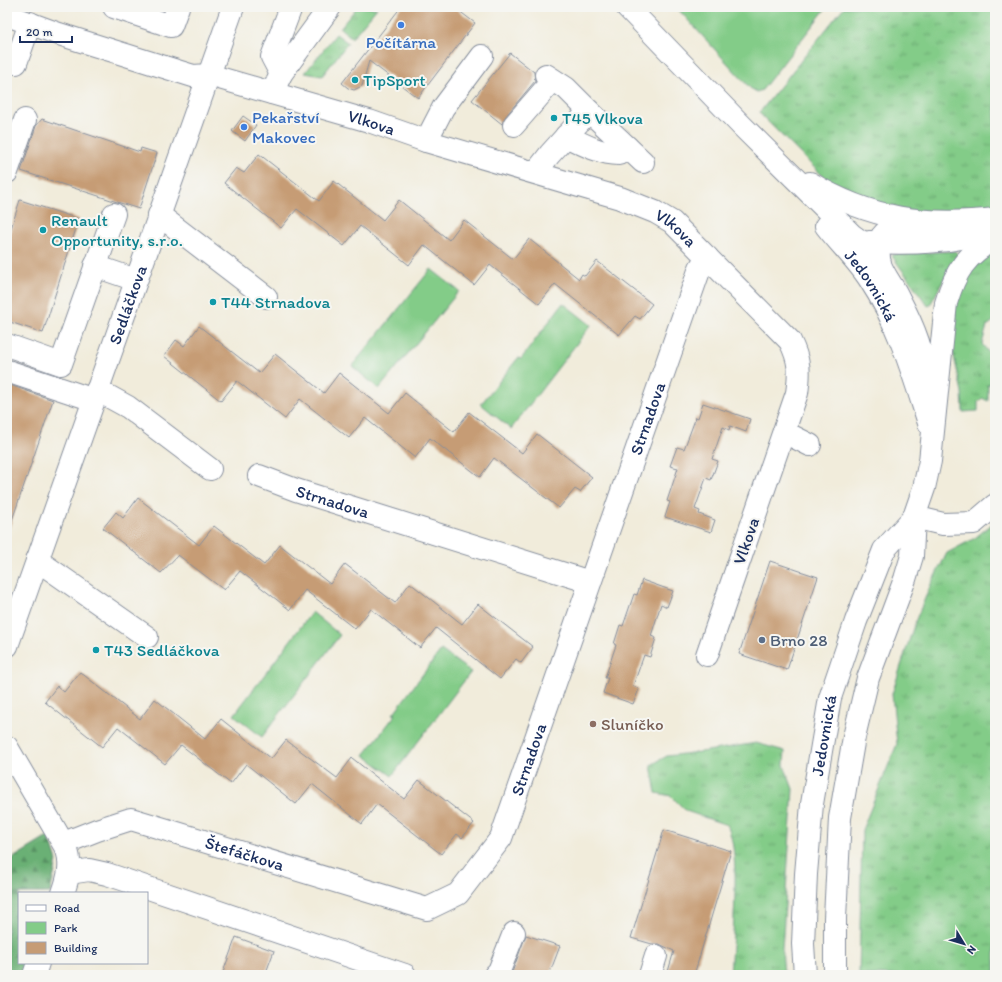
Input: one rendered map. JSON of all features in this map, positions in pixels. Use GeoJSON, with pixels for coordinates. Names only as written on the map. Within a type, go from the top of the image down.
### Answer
{"type":"FeatureCollection","features":[{"type":"Feature","properties":{"kind":"street"},"geometry":{"type":"LineString","coordinates":[[116,9],[171,26],[178,7]]}},
{"type":"Feature","properties":{"kind":"street","name":"Sedláčkova"},"geometry":{"type":"LineString","coordinates":[[7,646],[233,7]]}},
{"type":"Feature","properties":{"kind":"street"},"geometry":{"type":"LineString","coordinates":[[277,83],[272,57],[291,7]]}},
{"type":"Feature","properties":{"kind":"street"},"geometry":{"type":"LineString","coordinates":[[277,83],[330,7]]}},
{"type":"Feature","properties":{"kind":"street","name":"Jedovnická"},"geometry":{"type":"LineString","coordinates":[[627,7],[741,125],[851,232],[880,253],[924,356],[930,395],[932,433]]}},
{"type":"Feature","properties":{"kind":"street"},"geometry":{"type":"LineString","coordinates":[[7,15],[193,76],[209,75]]}},
{"type":"Feature","properties":{"kind":"street"},"geometry":{"type":"LineString","coordinates":[[7,60],[16,63],[30,23]]}},
{"type":"Feature","properties":{"kind":"street"},"geometry":{"type":"LineString","coordinates":[[426,141],[443,108],[482,56]]}},
{"type":"Feature","properties":{"kind":"street","name":"Vlkova"},"geometry":{"type":"LineString","coordinates":[[209,75],[277,83],[368,121],[426,141],[536,172],[620,198],[655,212],[672,222],[790,341],[797,356],[800,374],[797,393],[707,655]]}},
{"type":"Feature","properties":{"kind":"street"},"geometry":{"type":"LineString","coordinates":[[514,125],[550,77],[566,88],[643,162]]}},
{"type":"Feature","properties":{"kind":"street"},"geometry":{"type":"LineString","coordinates":[[536,172],[589,111]]}},
{"type":"Feature","properties":{"kind":"street"},"geometry":{"type":"LineString","coordinates":[[7,172],[24,120]]}},
{"type":"Feature","properties":{"kind":"street"},"geometry":{"type":"LineString","coordinates":[[566,136],[584,145],[612,154],[619,154],[627,147]]}},
{"type":"Feature","properties":{"kind":"street"},"geometry":{"type":"LineString","coordinates":[[775,158],[832,196],[879,214],[928,222],[995,220]]}},
{"type":"Feature","properties":{"kind":"street","name":"Jedovnická"},"geometry":{"type":"LineString","coordinates":[[775,158],[829,229],[858,264],[880,296],[900,336],[932,433]]}},
{"type":"Feature","properties":{"kind":"street"},"geometry":{"type":"LineString","coordinates":[[7,345],[61,364],[114,214]]}},
{"type":"Feature","properties":{"kind":"street"},"geometry":{"type":"LineString","coordinates":[[159,215],[266,297]]}},
{"type":"Feature","properties":{"kind":"street","name":"Jedovnická"},"geometry":{"type":"LineString","coordinates":[[880,253],[883,235],[891,229],[928,222]]}},
{"type":"Feature","properties":{"kind":"street"},"geometry":{"type":"LineString","coordinates":[[880,253],[917,243],[971,237],[995,230]]}},
{"type":"Feature","properties":{"kind":"street","name":"Jedovnická"},"geometry":{"type":"LineString","coordinates":[[835,975],[835,918],[840,818],[852,744],[868,678],[905,579],[912,556],[914,517],[926,481],[943,318],[949,292],[958,271],[979,248],[995,239]]}},
{"type":"Feature","properties":{"kind":"street","name":"Strnadova"},"geometry":{"type":"LineString","coordinates":[[427,909],[458,894],[501,838],[697,276],[707,257]]}},
{"type":"Feature","properties":{"kind":"street"},"geometry":{"type":"LineString","coordinates":[[95,266],[136,280]]}},
{"type":"Feature","properties":{"kind":"street"},"geometry":{"type":"LineString","coordinates":[[7,371],[96,395],[128,407],[210,469]]}},
{"type":"Feature","properties":{"kind":"street"},"geometry":{"type":"LineString","coordinates":[[784,432],[810,445]]}},
{"type":"Feature","properties":{"kind":"street","name":"Strnadova"},"geometry":{"type":"LineString","coordinates":[[259,476],[296,490],[590,582]]}},
{"type":"Feature","properties":{"kind":"street"},"geometry":{"type":"LineString","coordinates":[[914,517],[943,524],[974,523],[995,505]]}},
{"type":"Feature","properties":{"kind":"street","name":"Jedovnická"},"geometry":{"type":"LineString","coordinates":[[805,975],[803,944],[806,874],[811,812],[816,774],[830,698],[856,620],[884,550],[914,517]]}},
{"type":"Feature","properties":{"kind":"street"},"geometry":{"type":"LineString","coordinates":[[38,560],[147,638]]}},
{"type":"Feature","properties":{"kind":"street"},"geometry":{"type":"LineString","coordinates":[[7,747],[64,843],[69,857],[66,883]]}},
{"type":"Feature","properties":{"kind":"street","name":"Štefáčkova"},"geometry":{"type":"LineString","coordinates":[[64,843],[131,819],[427,909]]}},
{"type":"Feature","properties":{"kind":"street"},"geometry":{"type":"LineString","coordinates":[[66,883],[89,870],[107,874],[405,975]]}},
{"type":"Feature","properties":{"kind":"street"},"geometry":{"type":"LineString","coordinates":[[495,975],[499,971],[514,933]]}},
{"type":"Feature","properties":{"kind":"street"},"geometry":{"type":"LineString","coordinates":[[34,975],[38,964]]}},
{"type":"Feature","properties":{"kind":"green space"},"geometry":{"type":"Polygon","coordinates":[[[357,7],[377,8],[352,38],[340,28],[357,7]]]}},
{"type":"Feature","properties":{"kind":"green space"},"geometry":{"type":"Polygon","coordinates":[[[676,7],[827,7],[762,90],[757,92],[750,88],[676,7]]]}},
{"type":"Feature","properties":{"kind":"green space"},"geometry":{"type":"Polygon","coordinates":[[[844,7],[995,7],[995,205],[953,212],[909,212],[835,188],[759,113],[844,7]]]}},
{"type":"Feature","properties":{"kind":"green space"},"geometry":{"type":"Polygon","coordinates":[[[336,34],[348,43],[322,76],[305,73],[336,34]]]}},
{"type":"Feature","properties":{"kind":"green space"},"geometry":{"type":"Polygon","coordinates":[[[995,247],[995,320],[987,326],[982,344],[994,362],[991,384],[988,384],[988,401],[982,398],[978,402],[978,411],[963,412],[962,392],[951,343],[950,324],[961,280],[995,247]]]}},
{"type":"Feature","properties":{"kind":"green space"},"geometry":{"type":"Polygon","coordinates":[[[955,251],[958,254],[930,305],[928,306],[892,256],[895,254],[955,251]]]}},
{"type":"Feature","properties":{"kind":"green space"},"geometry":{"type":"Polygon","coordinates":[[[431,269],[459,291],[379,389],[352,366],[431,269]]]}},
{"type":"Feature","properties":{"kind":"green space"},"geometry":{"type":"Polygon","coordinates":[[[563,303],[591,325],[511,429],[481,404],[518,358],[521,359],[563,303]]]}},
{"type":"Feature","properties":{"kind":"green space"},"geometry":{"type":"Polygon","coordinates":[[[995,521],[995,975],[859,975],[862,830],[897,744],[892,694],[915,622],[931,584],[947,553],[975,538],[995,521]]]}},
{"type":"Feature","properties":{"kind":"green space"},"geometry":{"type":"Polygon","coordinates":[[[312,612],[340,635],[262,737],[234,715],[312,612]]]}},
{"type":"Feature","properties":{"kind":"green space"},"geometry":{"type":"Polygon","coordinates":[[[441,650],[471,672],[392,776],[364,755],[396,714],[393,714],[441,650]]]}},
{"type":"Feature","properties":{"kind":"green space"},"geometry":{"type":"Polygon","coordinates":[[[756,743],[785,751],[784,765],[793,789],[782,949],[784,975],[730,975],[735,876],[732,839],[727,825],[686,811],[671,796],[656,793],[651,765],[667,756],[756,743]]]}},
{"type":"Feature","properties":{"kind":"green space"},"geometry":{"type":"Polygon","coordinates":[[[49,836],[57,861],[50,892],[18,892],[18,964],[29,964],[25,975],[7,975],[7,875],[13,858],[49,836]]]}},
{"type":"Feature","properties":{"kind":"building"},"geometry":{"type":"Polygon","coordinates":[[[401,7],[454,7],[475,23],[418,98],[369,61],[362,86],[354,90],[348,88],[342,83],[401,7]]]}},
{"type":"Feature","properties":{"kind":"building"},"geometry":{"type":"Polygon","coordinates":[[[510,53],[534,72],[535,81],[505,117],[502,124],[472,100],[510,53]]]}},
{"type":"Feature","properties":{"kind":"building"},"geometry":{"type":"Polygon","coordinates":[[[243,116],[256,125],[245,141],[232,131],[243,116]]]}},
{"type":"Feature","properties":{"kind":"building"},"geometry":{"type":"Polygon","coordinates":[[[42,119],[140,152],[141,148],[157,153],[139,209],[21,171],[36,126],[42,119]]]}},
{"type":"Feature","properties":{"kind":"building"},"geometry":{"type":"Polygon","coordinates":[[[259,154],[319,201],[334,181],[383,220],[399,200],[449,240],[464,220],[513,259],[529,239],[579,279],[582,274],[585,276],[597,261],[652,304],[640,319],[635,316],[619,335],[555,284],[539,304],[490,265],[474,285],[424,245],[409,265],[360,226],[344,246],[297,209],[281,228],[224,183],[236,168],[244,173],[259,154]]]}},
{"type":"Feature","properties":{"kind":"building"},"geometry":{"type":"Polygon","coordinates":[[[20,200],[79,219],[43,333],[7,321],[7,241],[20,200]]]}},
{"type":"Feature","properties":{"kind":"building"},"geometry":{"type":"Polygon","coordinates":[[[199,326],[259,373],[275,354],[324,393],[339,373],[389,413],[405,393],[454,432],[469,412],[522,453],[537,434],[592,477],[580,492],[575,489],[559,508],[494,458],[480,477],[430,438],[415,458],[365,418],[349,438],[300,399],[285,419],[237,381],[221,401],[164,356],[176,340],[184,346],[199,326]]]}},
{"type":"Feature","properties":{"kind":"building"},"geometry":{"type":"Polygon","coordinates":[[[7,384],[53,400],[9,529],[7,529],[7,384]]]}},
{"type":"Feature","properties":{"kind":"building"},"geometry":{"type":"Polygon","coordinates":[[[703,403],[750,419],[746,432],[730,426],[729,430],[723,427],[712,459],[718,461],[711,480],[706,478],[695,509],[700,511],[699,514],[715,520],[711,532],[665,517],[670,502],[667,501],[678,468],[670,466],[677,447],[684,449],[703,403]]]}},
{"type":"Feature","properties":{"kind":"building"},"geometry":{"type":"Polygon","coordinates":[[[138,498],[199,545],[214,526],[264,565],[280,545],[330,584],[345,564],[395,603],[410,583],[462,624],[478,604],[533,647],[521,663],[516,659],[500,679],[436,628],[420,648],[371,609],[355,629],[305,590],[290,610],[240,571],[224,590],[178,555],[161,573],[103,528],[116,512],[123,518],[138,498]]]}},
{"type":"Feature","properties":{"kind":"building"},"geometry":{"type":"Polygon","coordinates":[[[770,561],[818,577],[787,670],[739,654],[770,561]]]}},
{"type":"Feature","properties":{"kind":"building"},"geometry":{"type":"Polygon","coordinates":[[[642,580],[673,591],[667,607],[661,604],[651,636],[656,638],[650,657],[644,655],[633,686],[639,689],[633,704],[603,693],[608,678],[605,678],[616,645],[614,644],[620,625],[623,626],[634,594],[637,595],[642,580]]]}},
{"type":"Feature","properties":{"kind":"building"},"geometry":{"type":"Polygon","coordinates":[[[80,672],[140,719],[155,699],[205,739],[221,719],[271,759],[286,740],[337,778],[352,758],[404,799],[419,780],[474,823],[462,838],[457,834],[441,854],[377,804],[362,824],[312,784],[296,804],[246,764],[231,784],[181,745],[165,764],[118,727],[102,747],[45,702],[57,686],[64,692],[80,672]]]}},
{"type":"Feature","properties":{"kind":"building"},"geometry":{"type":"Polygon","coordinates":[[[664,830],[731,851],[694,975],[667,975],[674,951],[659,944],[652,944],[631,938],[664,830]]]}},
{"type":"Feature","properties":{"kind":"building"},"geometry":{"type":"Polygon","coordinates":[[[526,935],[560,946],[549,975],[511,975],[526,935]]]}},
{"type":"Feature","properties":{"kind":"building"},"geometry":{"type":"Polygon","coordinates":[[[236,937],[274,951],[265,975],[222,975],[236,937]]]}},
{"type":"Feature","properties":{"kind":"place","name":"Počítárna"},"geometry":{"type":"Point","coordinates":[401,25]}},
{"type":"Feature","properties":{"kind":"place","name":"TipSport"},"geometry":{"type":"Point","coordinates":[355,80]}},
{"type":"Feature","properties":{"kind":"place","name":"T45 Vlkova"},"geometry":{"type":"Point","coordinates":[554,118]}},
{"type":"Feature","properties":{"kind":"place","name":"Pekařství Makovec"},"geometry":{"type":"Point","coordinates":[244,127]}},
{"type":"Feature","properties":{"kind":"place","name":"Renault Opportunity, s.r.o."},"geometry":{"type":"Point","coordinates":[43,230]}},
{"type":"Feature","properties":{"kind":"place","name":"T44 Strnadova"},"geometry":{"type":"Point","coordinates":[213,302]}},
{"type":"Feature","properties":{"kind":"place","name":"Brno 28"},"geometry":{"type":"Point","coordinates":[762,640]}},
{"type":"Feature","properties":{"kind":"place","name":"T43 Sedláčkova"},"geometry":{"type":"Point","coordinates":[96,650]}},
{"type":"Feature","properties":{"kind":"place","name":"Sluníčko"},"geometry":{"type":"Point","coordinates":[593,724]}}]}
